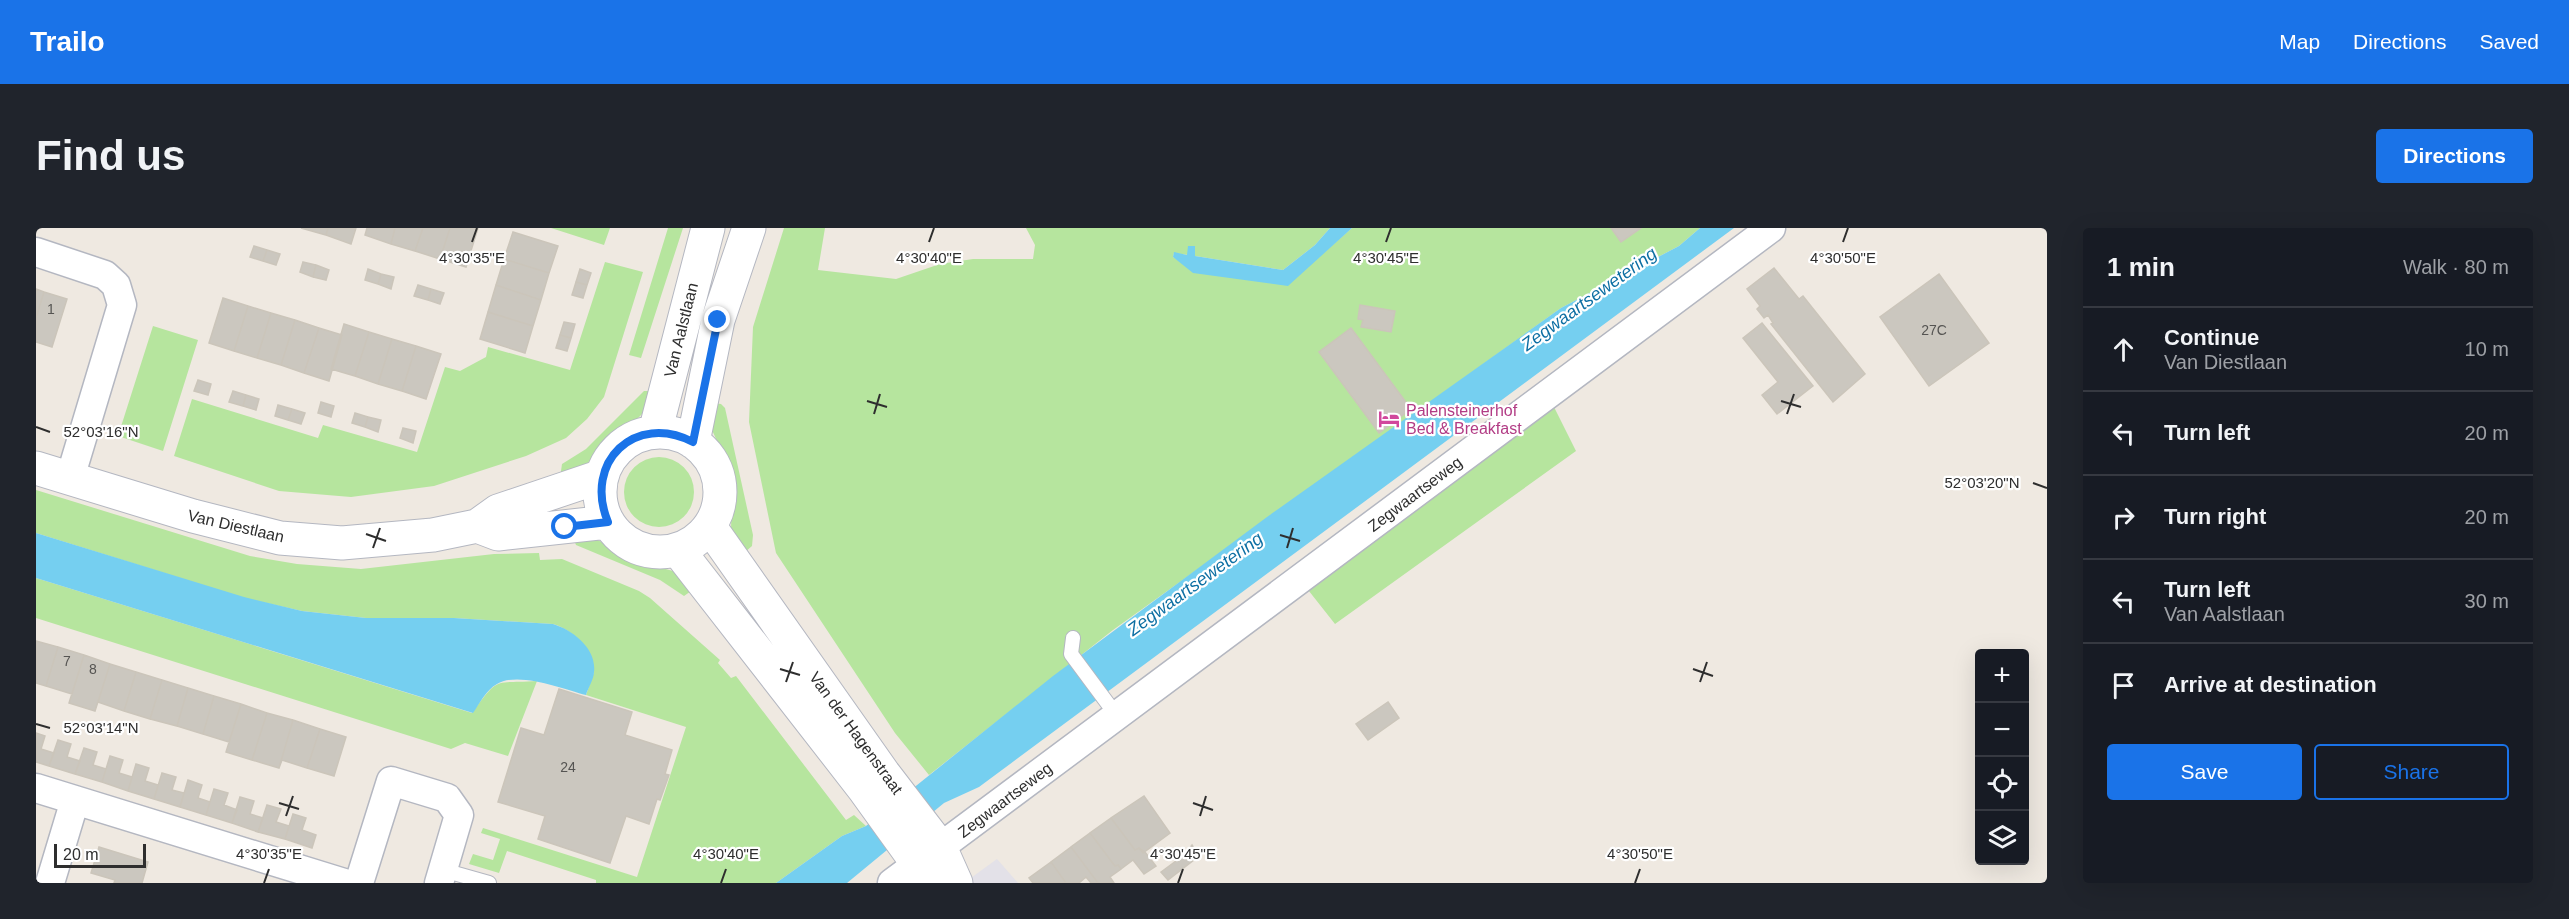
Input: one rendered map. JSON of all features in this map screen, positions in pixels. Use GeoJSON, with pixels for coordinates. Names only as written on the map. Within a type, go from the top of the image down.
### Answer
{"type":"FeatureCollection","features":[{"type":"Feature","properties":{"kind":"street","name":"Van Aalstlaan"},"geometry":{"type":"LineString","coordinates":[[655,432],[708,228]]}},
{"type":"Feature","properties":{"kind":"street","name":"Van Aalstlaan"},"geometry":{"type":"LineString","coordinates":[[693,442],[718,320],[749,228]]}},
{"type":"Feature","properties":{"kind":"street","name":"Zegwaartseweg"},"geometry":{"type":"LineString","coordinates":[[892,883],[1111,707],[1771,228]]}},
{"type":"Feature","properties":{"kind":"street"},"geometry":{"type":"LineString","coordinates":[[36,252],[105,275],[116,285],[122,305],[70,478]]}},
{"type":"Feature","properties":{"kind":"street"},"geometry":{"type":"LineString","coordinates":[[655,432],[681,436],[693,442],[705,452],[720,481],[717,513],[710,527],[696,541],[678,550],[662,553],[630,545],[608,522],[601,500],[602,476],[608,463],[627,442],[655,432]]}},
{"type":"Feature","properties":{"kind":"street","name":"Van Diestlaan"},"geometry":{"type":"LineString","coordinates":[[36,468],[193,516],[280,538],[342,543],[433,535],[477,526],[498,511],[602,476]]}},
{"type":"Feature","properties":{"kind":"street","name":"Van Diestlaan"},"geometry":{"type":"LineString","coordinates":[[477,526],[498,534],[608,522]]}},
{"type":"Feature","properties":{"kind":"street","name":"Van der Hagenstraat"},"geometry":{"type":"LineString","coordinates":[[710,527],[874,782],[927,856],[956,883]]}},
{"type":"Feature","properties":{"kind":"street","name":"Van der Hagenstraat"},"geometry":{"type":"LineString","coordinates":[[678,550],[874,782]]}},
{"type":"Feature","properties":{"kind":"street"},"geometry":{"type":"LineString","coordinates":[[359,883],[391,781],[447,798],[459,814],[441,876]]}},
{"type":"Feature","properties":{"kind":"street"},"geometry":{"type":"LineString","coordinates":[[36,788],[344,883]]}},
{"type":"Feature","properties":{"kind":"street"},"geometry":{"type":"LineString","coordinates":[[50,883],[75,800]]}},
{"type":"Feature","properties":{"kind":"lane"},"geometry":{"type":"LineString","coordinates":[[1073,638],[1071,654],[1111,707]]}},
{"type":"Feature","properties":{"kind":"lane"},"geometry":{"type":"LineString","coordinates":[[441,876],[489,883]]}},
{"type":"Feature","properties":{"kind":"shaded area"},"geometry":{"type":"Polygon","coordinates":[[[997,859],[1018,883],[964,883],[997,859]]]}},
{"type":"Feature","properties":{"kind":"green space"},"geometry":{"type":"Polygon","coordinates":[[[551,228],[610,228],[604,245],[551,228]]]}},
{"type":"Feature","properties":{"kind":"green space"},"geometry":{"type":"Polygon","coordinates":[[[668,228],[683,228],[641,358],[629,355],[668,228]]]}},
{"type":"Feature","properties":{"kind":"green space"},"geometry":{"type":"Polygon","coordinates":[[[784,228],[825,228],[818,270],[896,279],[940,264],[973,259],[1033,259],[1035,245],[1026,228],[1330,228],[1315,245],[1283,270],[1195,256],[1195,246],[1188,255],[1174,253],[1173,257],[1178,260],[1298,275],[1352,228],[1700,228],[1679,246],[1561,308],[1113,630],[929,775],[895,733],[776,553],[749,422],[753,327],[784,228]]]}},
{"type":"Feature","properties":{"kind":"green space"},"geometry":{"type":"Polygon","coordinates":[[[605,262],[643,272],[604,397],[587,419],[566,438],[526,456],[434,486],[351,497],[279,491],[174,456],[192,399],[318,438],[323,425],[417,452],[445,367],[460,371],[486,357],[488,347],[570,370],[605,262]]]}},
{"type":"Feature","properties":{"kind":"green space"},"geometry":{"type":"Polygon","coordinates":[[[153,326],[198,340],[163,451],[118,436],[153,326]]]}},
{"type":"Feature","properties":{"kind":"green space"},"geometry":{"type":"Polygon","coordinates":[[[644,391],[652,391],[644,412],[615,434],[582,469],[560,478],[562,464],[586,449],[644,391]]]}},
{"type":"Feature","properties":{"kind":"green space"},"geometry":{"type":"Polygon","coordinates":[[[714,403],[721,404],[725,408],[753,535],[752,546],[744,553],[731,532],[732,474],[712,430],[714,403]]]}},
{"type":"Feature","properties":{"kind":"green space"},"geometry":{"type":"Polygon","coordinates":[[[1552,403],[1576,451],[1335,624],[1305,586],[1552,403]]]}},
{"type":"Feature","properties":{"kind":"green space"},"geometry":{"type":"Polygon","coordinates":[[[652,457],[666,457],[679,463],[688,472],[694,485],[692,505],[684,517],[666,527],[652,527],[639,521],[630,512],[624,499],[624,485],[630,472],[639,463],[652,457]]]}},
{"type":"Feature","properties":{"kind":"green space"},"geometry":{"type":"Polygon","coordinates":[[[36,490],[250,556],[297,564],[361,569],[494,554],[539,553],[540,560],[562,559],[639,591],[650,598],[720,660],[718,663],[731,678],[736,676],[846,820],[854,815],[866,826],[842,836],[776,883],[596,883],[596,880],[507,851],[499,873],[469,864],[473,854],[493,860],[500,839],[481,833],[483,828],[637,877],[686,727],[586,695],[594,672],[580,642],[562,627],[553,624],[454,618],[366,618],[302,611],[244,598],[36,533],[36,490]]]}},
{"type":"Feature","properties":{"kind":"green space"},"geometry":{"type":"Polygon","coordinates":[[[596,539],[633,560],[673,571],[694,589],[684,596],[660,580],[576,545],[574,540],[596,539]]]}},
{"type":"Feature","properties":{"kind":"green space"},"geometry":{"type":"Polygon","coordinates":[[[36,578],[472,713],[488,692],[499,684],[537,681],[508,756],[465,743],[451,749],[36,618],[36,578]]]}},
{"type":"Feature","properties":{"kind":"water"},"geometry":{"type":"Polygon","coordinates":[[[1330,228],[1352,228],[1288,286],[1193,273],[1173,257],[1174,252],[1187,255],[1188,246],[1195,246],[1195,256],[1283,270],[1315,245],[1330,228]]]}},
{"type":"Feature","properties":{"kind":"water","name":"Zegwaartsewetering"},"geometry":{"type":"Polygon","coordinates":[[[1700,228],[1734,228],[979,787],[944,803],[847,883],[776,883],[842,836],[866,826],[1053,676],[1267,517],[1561,308],[1679,246],[1700,228]]]}},
{"type":"Feature","properties":{"kind":"water"},"geometry":{"type":"Polygon","coordinates":[[[36,533],[244,597],[302,611],[366,618],[454,618],[553,624],[576,636],[588,648],[594,664],[593,678],[586,695],[541,682],[506,680],[490,690],[473,713],[36,578],[36,533]]]}},
{"type":"Feature","properties":{"kind":"building"},"geometry":{"type":"Polygon","coordinates":[[[301,228],[328,228],[326,235],[301,228]]]}},
{"type":"Feature","properties":{"kind":"building"},"geometry":{"type":"Polygon","coordinates":[[[328,228],[356,228],[351,244],[326,235],[328,228]]]}},
{"type":"Feature","properties":{"kind":"building"},"geometry":{"type":"Polygon","coordinates":[[[367,228],[395,228],[391,244],[365,235],[367,228]]]}},
{"type":"Feature","properties":{"kind":"building"},"geometry":{"type":"Polygon","coordinates":[[[395,228],[423,228],[415,251],[391,244],[395,228]]]}},
{"type":"Feature","properties":{"kind":"building"},"geometry":{"type":"Polygon","coordinates":[[[423,228],[450,228],[440,259],[415,251],[423,228]]]}},
{"type":"Feature","properties":{"kind":"building"},"geometry":{"type":"Polygon","coordinates":[[[450,228],[478,228],[466,267],[440,259],[450,228]]]}},
{"type":"Feature","properties":{"kind":"building"},"geometry":{"type":"Polygon","coordinates":[[[1611,228],[1641,228],[1621,242],[1611,228]]]}},
{"type":"Feature","properties":{"kind":"building"},"geometry":{"type":"Polygon","coordinates":[[[513,232],[558,246],[549,273],[504,259],[513,232]]]}},
{"type":"Feature","properties":{"kind":"building"},"geometry":{"type":"Polygon","coordinates":[[[254,246],[267,250],[263,261],[250,257],[254,246]]]}},
{"type":"Feature","properties":{"kind":"building"},"geometry":{"type":"Polygon","coordinates":[[[267,250],[280,254],[276,265],[263,261],[267,250]]]}},
{"type":"Feature","properties":{"kind":"building"},"geometry":{"type":"Polygon","coordinates":[[[504,259],[549,273],[541,300],[496,285],[504,259]]]}},
{"type":"Feature","properties":{"kind":"building"},"geometry":{"type":"Polygon","coordinates":[[[303,262],[316,265],[313,277],[300,272],[303,262]]]}},
{"type":"Feature","properties":{"kind":"building"},"geometry":{"type":"Polygon","coordinates":[[[316,265],[329,270],[326,280],[313,277],[316,265]]]}},
{"type":"Feature","properties":{"kind":"building"},"geometry":{"type":"Polygon","coordinates":[[[1774,268],[1799,299],[1803,296],[1865,374],[1833,402],[1771,324],[1773,323],[1768,315],[1764,318],[1757,309],[1760,306],[1747,289],[1774,268]]]}},
{"type":"Feature","properties":{"kind":"building"},"geometry":{"type":"Polygon","coordinates":[[[368,269],[381,274],[378,284],[365,280],[368,269]]]}},
{"type":"Feature","properties":{"kind":"building"},"geometry":{"type":"Polygon","coordinates":[[[580,269],[591,273],[587,285],[576,282],[580,269]]]}},
{"type":"Feature","properties":{"kind":"building"},"geometry":{"type":"Polygon","coordinates":[[[381,274],[394,277],[391,289],[378,284],[381,274]]]}},
{"type":"Feature","properties":{"kind":"building"},"geometry":{"type":"Polygon","coordinates":[[[1939,274],[1989,343],[1929,386],[1880,317],[1939,274]]]}},
{"type":"Feature","properties":{"kind":"building"},"geometry":{"type":"Polygon","coordinates":[[[576,282],[587,285],[583,298],[572,295],[576,282]]]}},
{"type":"Feature","properties":{"kind":"building"},"geometry":{"type":"Polygon","coordinates":[[[418,285],[431,289],[428,300],[414,296],[418,285]]]}},
{"type":"Feature","properties":{"kind":"building"},"geometry":{"type":"Polygon","coordinates":[[[496,285],[541,300],[533,326],[488,312],[496,285]]]}},
{"type":"Feature","properties":{"kind":"building"},"geometry":{"type":"Polygon","coordinates":[[[36,289],[44,292],[36,318],[36,289]]]}},
{"type":"Feature","properties":{"kind":"building"},"geometry":{"type":"Polygon","coordinates":[[[431,289],[444,293],[440,304],[428,300],[431,289]]]}},
{"type":"Feature","properties":{"kind":"building"},"geometry":{"type":"Polygon","coordinates":[[[44,292],[67,299],[52,347],[36,342],[36,318],[44,292]]]}},
{"type":"Feature","properties":{"kind":"building"},"geometry":{"type":"Polygon","coordinates":[[[223,298],[248,306],[234,351],[209,343],[223,298]]]}},
{"type":"Feature","properties":{"kind":"building"},"geometry":{"type":"Polygon","coordinates":[[[1360,305],[1395,311],[1391,332],[1361,327],[1363,320],[1358,319],[1360,305]]]}},
{"type":"Feature","properties":{"kind":"building"},"geometry":{"type":"Polygon","coordinates":[[[248,306],[271,313],[257,358],[234,351],[248,306]]]}},
{"type":"Feature","properties":{"kind":"building"},"geometry":{"type":"Polygon","coordinates":[[[488,312],[533,326],[525,353],[480,339],[488,312]]]}},
{"type":"Feature","properties":{"kind":"building"},"geometry":{"type":"Polygon","coordinates":[[[271,313],[295,320],[281,365],[257,358],[271,313]]]}},
{"type":"Feature","properties":{"kind":"building"},"geometry":{"type":"Polygon","coordinates":[[[295,320],[319,328],[304,373],[281,365],[295,320]]]}},
{"type":"Feature","properties":{"kind":"building"},"geometry":{"type":"Polygon","coordinates":[[[564,322],[575,324],[571,338],[560,335],[564,322]]]}},
{"type":"Feature","properties":{"kind":"building"},"geometry":{"type":"Polygon","coordinates":[[[1762,323],[1813,386],[1777,414],[1762,395],[1778,382],[1743,338],[1762,323]]]}},
{"type":"Feature","properties":{"kind":"building"},"geometry":{"type":"Polygon","coordinates":[[[1762,323],[1813,386],[1777,414],[1762,395],[1778,382],[1743,338],[1762,323]]]}},
{"type":"Feature","properties":{"kind":"building"},"geometry":{"type":"Polygon","coordinates":[[[344,324],[369,332],[355,376],[331,369],[344,324]]]}},
{"type":"Feature","properties":{"kind":"building"},"geometry":{"type":"Polygon","coordinates":[[[319,328],[342,335],[329,381],[304,373],[319,328]]]}},
{"type":"Feature","properties":{"kind":"building"},"geometry":{"type":"Polygon","coordinates":[[[1351,328],[1411,409],[1379,433],[1319,352],[1351,328]]]}},
{"type":"Feature","properties":{"kind":"building"},"geometry":{"type":"Polygon","coordinates":[[[369,332],[392,339],[378,384],[355,376],[369,332]]]}},
{"type":"Feature","properties":{"kind":"building"},"geometry":{"type":"Polygon","coordinates":[[[560,335],[571,338],[567,351],[556,348],[560,335]]]}},
{"type":"Feature","properties":{"kind":"building"},"geometry":{"type":"Polygon","coordinates":[[[392,339],[416,346],[402,391],[378,384],[392,339]]]}},
{"type":"Feature","properties":{"kind":"building"},"geometry":{"type":"Polygon","coordinates":[[[416,346],[441,354],[426,399],[402,391],[416,346]]]}},
{"type":"Feature","properties":{"kind":"building"},"geometry":{"type":"Polygon","coordinates":[[[198,380],[211,384],[208,395],[194,391],[198,380]]]}},
{"type":"Feature","properties":{"kind":"building"},"geometry":{"type":"Polygon","coordinates":[[[233,391],[246,395],[243,406],[229,402],[233,391]]]}},
{"type":"Feature","properties":{"kind":"building"},"geometry":{"type":"Polygon","coordinates":[[[246,395],[259,399],[256,410],[243,406],[246,395]]]}},
{"type":"Feature","properties":{"kind":"building"},"geometry":{"type":"Polygon","coordinates":[[[321,402],[334,406],[331,417],[318,413],[321,402]]]}},
{"type":"Feature","properties":{"kind":"building"},"geometry":{"type":"Polygon","coordinates":[[[278,405],[292,409],[288,420],[275,416],[278,405]]]}},
{"type":"Feature","properties":{"kind":"building"},"geometry":{"type":"Polygon","coordinates":[[[292,409],[305,413],[301,424],[288,420],[292,409]]]}},
{"type":"Feature","properties":{"kind":"building"},"geometry":{"type":"Polygon","coordinates":[[[355,413],[368,417],[365,427],[352,423],[355,413]]]}},
{"type":"Feature","properties":{"kind":"building"},"geometry":{"type":"Polygon","coordinates":[[[368,417],[381,420],[378,432],[365,427],[368,417]]]}},
{"type":"Feature","properties":{"kind":"building"},"geometry":{"type":"Polygon","coordinates":[[[403,428],[416,431],[413,443],[400,438],[403,428]]]}},
{"type":"Feature","properties":{"kind":"building"},"geometry":{"type":"Polygon","coordinates":[[[36,641],[58,647],[46,686],[36,683],[36,641]]]}},
{"type":"Feature","properties":{"kind":"building"},"geometry":{"type":"Polygon","coordinates":[[[58,647],[84,655],[72,694],[46,686],[58,647]]]}},
{"type":"Feature","properties":{"kind":"building"},"geometry":{"type":"Polygon","coordinates":[[[84,655],[110,664],[95,711],[69,703],[84,655]]]}},
{"type":"Feature","properties":{"kind":"building"},"geometry":{"type":"Polygon","coordinates":[[[110,664],[136,672],[124,711],[98,702],[110,664]]]}},
{"type":"Feature","properties":{"kind":"building"},"geometry":{"type":"Polygon","coordinates":[[[136,672],[162,680],[150,719],[124,711],[136,672]]]}},
{"type":"Feature","properties":{"kind":"building"},"geometry":{"type":"Polygon","coordinates":[[[162,680],[188,688],[177,726],[150,719],[162,680]]]}},
{"type":"Feature","properties":{"kind":"building"},"geometry":{"type":"Polygon","coordinates":[[[188,688],[214,696],[203,734],[177,726],[188,688]]]}},
{"type":"Feature","properties":{"kind":"building"},"geometry":{"type":"Polygon","coordinates":[[[559,689],[632,712],[625,735],[672,750],[665,774],[669,775],[660,800],[657,799],[649,824],[626,816],[610,863],[538,839],[545,816],[498,802],[521,728],[544,735],[559,689]]]}},
{"type":"Feature","properties":{"kind":"building"},"geometry":{"type":"Polygon","coordinates":[[[214,696],[241,704],[229,742],[203,734],[214,696]]]}},
{"type":"Feature","properties":{"kind":"building"},"geometry":{"type":"Polygon","coordinates":[[[1388,702],[1399,718],[1368,740],[1356,724],[1388,702]]]}},
{"type":"Feature","properties":{"kind":"building"},"geometry":{"type":"Polygon","coordinates":[[[241,704],[267,713],[252,760],[226,752],[241,704]]]}},
{"type":"Feature","properties":{"kind":"building"},"geometry":{"type":"Polygon","coordinates":[[[267,713],[293,720],[279,768],[252,760],[267,713]]]}},
{"type":"Feature","properties":{"kind":"building"},"geometry":{"type":"Polygon","coordinates":[[[293,720],[320,729],[307,768],[282,760],[279,768],[293,720]]]}},
{"type":"Feature","properties":{"kind":"building"},"geometry":{"type":"Polygon","coordinates":[[[320,729],[346,737],[334,776],[307,768],[320,729]]]}},
{"type":"Feature","properties":{"kind":"building"},"geometry":{"type":"Polygon","coordinates":[[[36,733],[45,736],[41,749],[54,753],[49,766],[36,762],[36,733]]]}},
{"type":"Feature","properties":{"kind":"building"},"geometry":{"type":"Polygon","coordinates":[[[58,740],[71,744],[67,757],[80,761],[75,774],[49,766],[58,740]]]}},
{"type":"Feature","properties":{"kind":"building"},"geometry":{"type":"Polygon","coordinates":[[[84,748],[97,752],[93,765],[106,769],[102,782],[75,774],[84,748]]]}},
{"type":"Feature","properties":{"kind":"building"},"geometry":{"type":"Polygon","coordinates":[[[110,756],[123,760],[119,773],[132,777],[128,791],[102,782],[110,756]]]}},
{"type":"Feature","properties":{"kind":"building"},"geometry":{"type":"Polygon","coordinates":[[[136,764],[149,768],[145,781],[158,785],[154,799],[128,791],[136,764]]]}},
{"type":"Feature","properties":{"kind":"building"},"geometry":{"type":"Polygon","coordinates":[[[162,773],[176,777],[172,790],[184,793],[180,807],[154,799],[162,773]]]}},
{"type":"Feature","properties":{"kind":"building"},"geometry":{"type":"Polygon","coordinates":[[[188,780],[202,785],[198,798],[210,802],[206,815],[180,807],[188,780]]]}},
{"type":"Feature","properties":{"kind":"building"},"geometry":{"type":"Polygon","coordinates":[[[214,789],[228,793],[224,805],[237,810],[232,823],[206,815],[214,789]]]}},
{"type":"Feature","properties":{"kind":"building"},"geometry":{"type":"Polygon","coordinates":[[[1144,796],[1170,833],[1143,853],[1139,848],[1135,850],[1111,818],[1144,796]]]}},
{"type":"Feature","properties":{"kind":"building"},"geometry":{"type":"Polygon","coordinates":[[[240,797],[254,801],[250,814],[263,818],[258,832],[232,823],[240,797]]]}},
{"type":"Feature","properties":{"kind":"building"},"geometry":{"type":"Polygon","coordinates":[[[267,805],[281,809],[276,822],[289,826],[285,839],[258,832],[267,805]]]}},
{"type":"Feature","properties":{"kind":"building"},"geometry":{"type":"Polygon","coordinates":[[[293,814],[306,818],[302,830],[316,835],[312,848],[285,839],[293,814]]]}},
{"type":"Feature","properties":{"kind":"building"},"geometry":{"type":"Polygon","coordinates":[[[1111,818],[1135,850],[1139,848],[1145,852],[1156,866],[1144,874],[1133,860],[1121,869],[1118,865],[1115,866],[1090,833],[1111,818]]]}},
{"type":"Feature","properties":{"kind":"building"},"geometry":{"type":"Polygon","coordinates":[[[1090,833],[1115,866],[1118,865],[1121,869],[1110,877],[1114,883],[1098,883],[1071,847],[1090,833]]]}},
{"type":"Feature","properties":{"kind":"building"},"geometry":{"type":"Polygon","coordinates":[[[1192,845],[1199,856],[1168,880],[1161,872],[1184,855],[1192,845]]]}},
{"type":"Feature","properties":{"kind":"building"},"geometry":{"type":"Polygon","coordinates":[[[99,847],[148,862],[142,883],[114,883],[115,880],[91,873],[99,847]]]}},
{"type":"Feature","properties":{"kind":"building"},"geometry":{"type":"Polygon","coordinates":[[[1071,847],[1098,883],[1091,883],[1086,877],[1079,883],[1066,883],[1051,862],[1071,847]]]}},
{"type":"Feature","properties":{"kind":"building"},"geometry":{"type":"Polygon","coordinates":[[[1051,862],[1066,883],[1033,883],[1029,878],[1051,862]]]}},
{"type":"Feature","properties":{"kind":"place","name":"Palensteinerhof Bed & Breakfast"},"geometry":{"type":"Point","coordinates":[1389,419]}},
{"type":"Feature","properties":{"kind":"route"},"geometry":{"type":"LineString","coordinates":[[565,527],[608,522],[601,500],[602,476],[616,452],[627,442],[640,435],[655,432],[681,436],[693,442],[718,320]]}}]}
